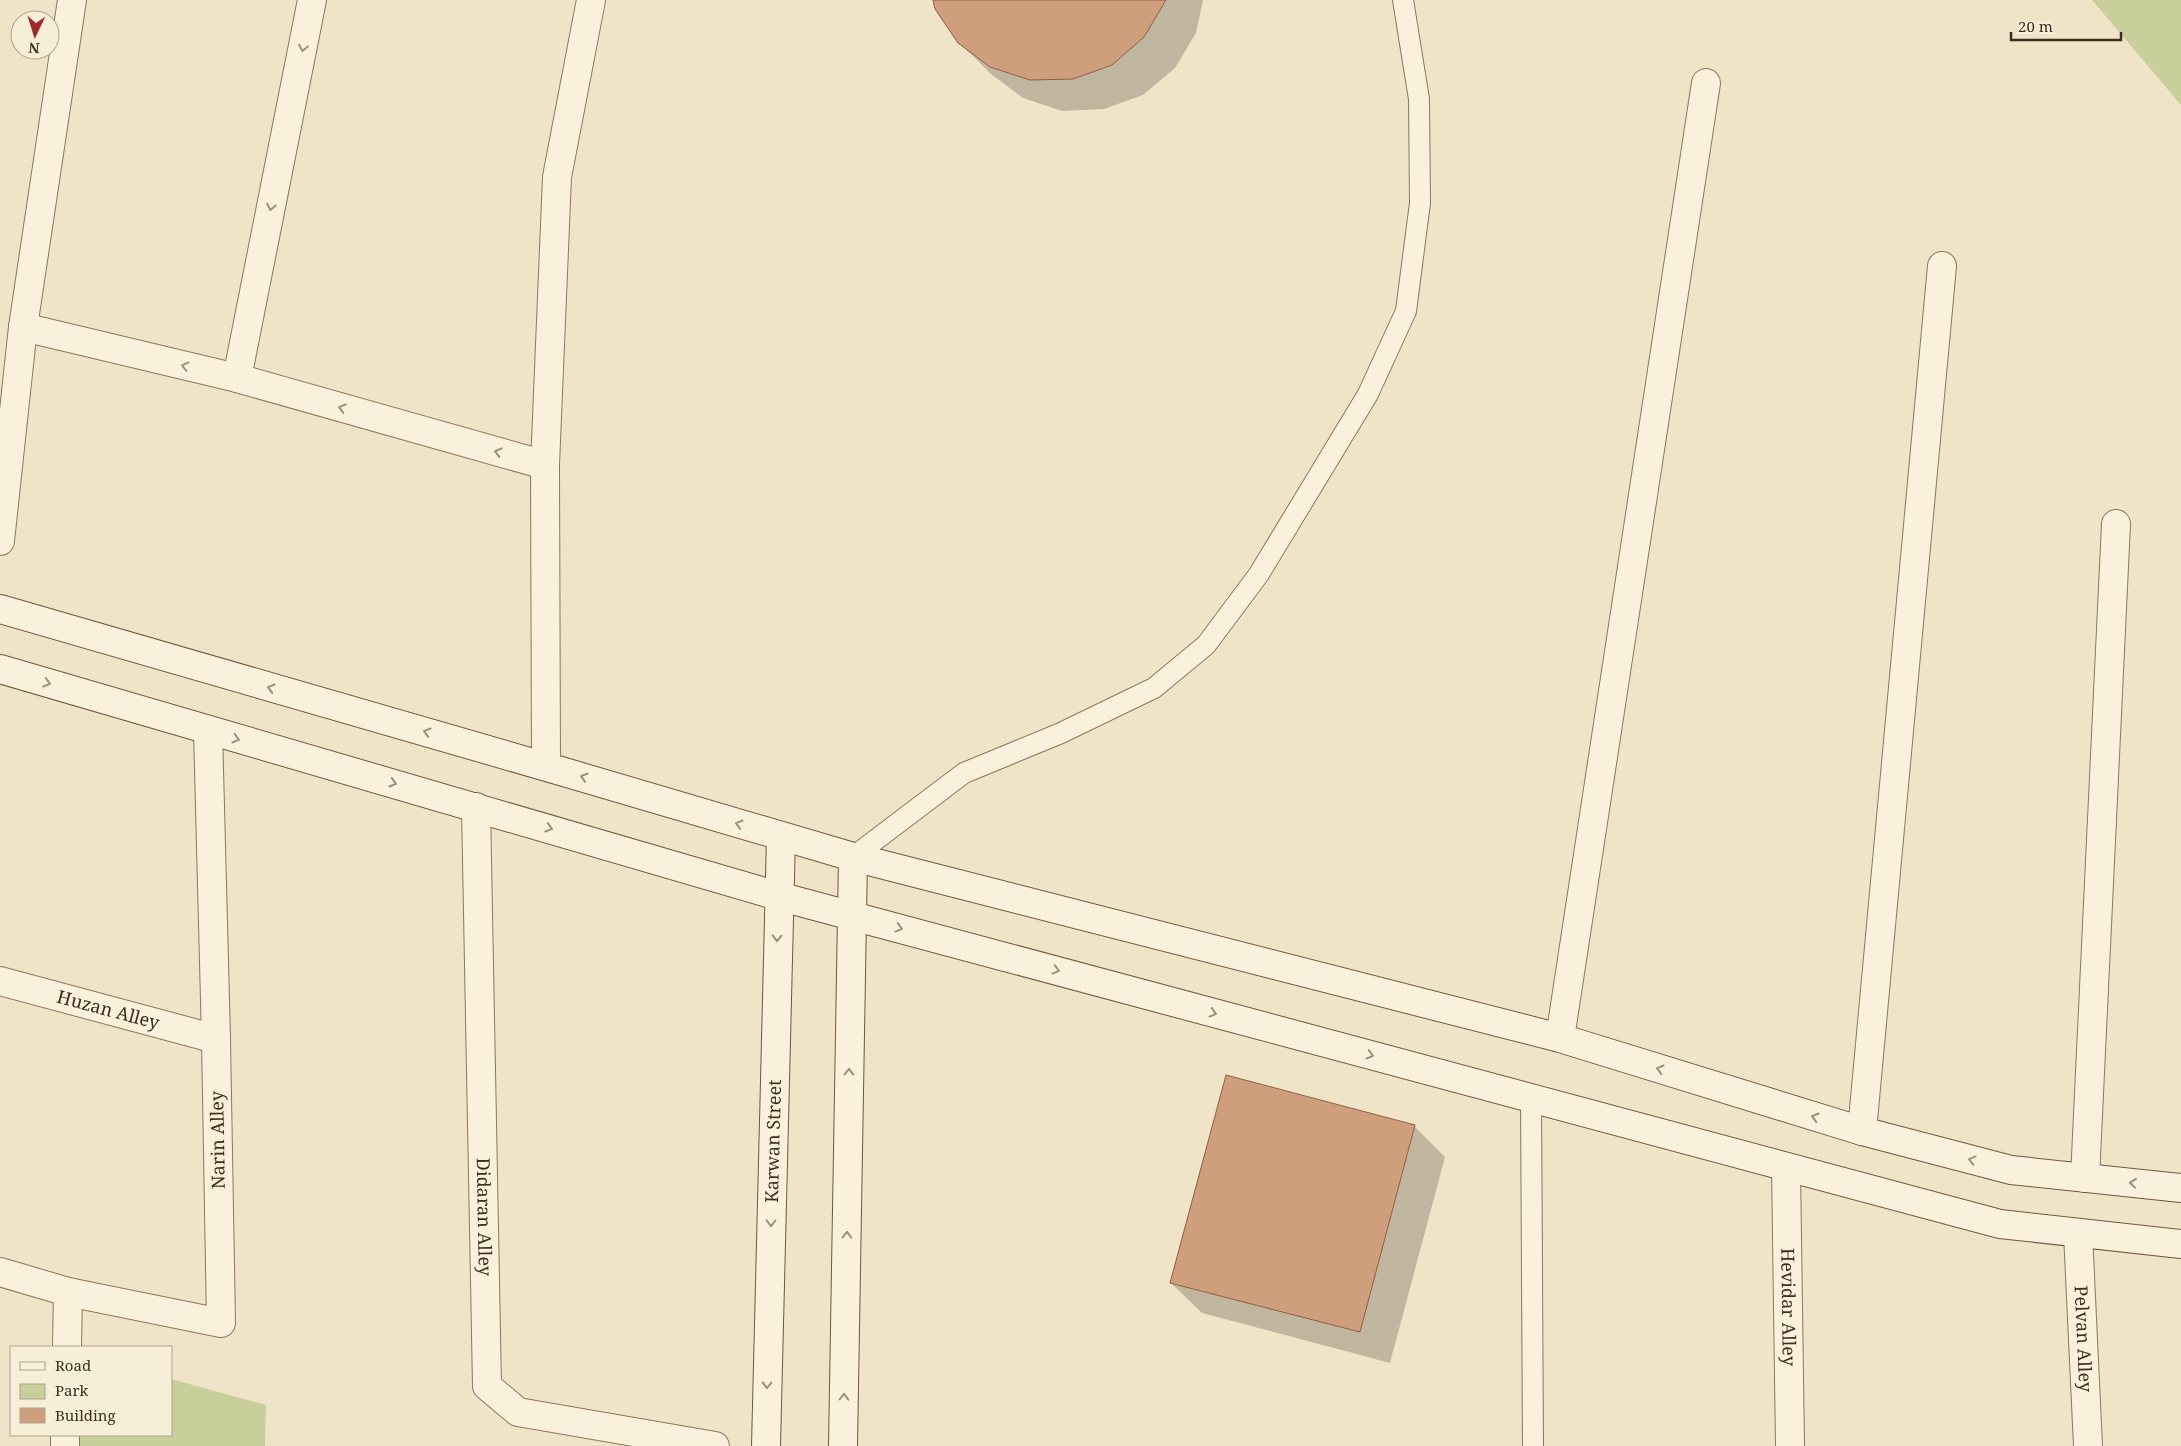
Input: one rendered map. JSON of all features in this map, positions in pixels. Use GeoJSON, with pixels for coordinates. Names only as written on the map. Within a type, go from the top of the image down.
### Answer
{"type":"FeatureCollection","features":[{"type":"Feature","properties":{"kind":"street"},"geometry":{"type":"LineString","coordinates":[[0,541],[22,327],[72,0]]}},
{"type":"Feature","properties":{"kind":"street"},"geometry":{"type":"LineString","coordinates":[[237,378],[312,0]]}},
{"type":"Feature","properties":{"kind":"street"},"geometry":{"type":"LineString","coordinates":[[546,766],[545,465],[557,178],[591,0]]}},
{"type":"Feature","properties":{"kind":"street"},"geometry":{"type":"LineString","coordinates":[[1560,1038],[1706,83]]}},
{"type":"Feature","properties":{"kind":"street"},"geometry":{"type":"LineString","coordinates":[[1862,1131],[1942,266]]}},
{"type":"Feature","properties":{"kind":"street"},"geometry":{"type":"LineString","coordinates":[[22,327],[237,378],[545,465]]}},
{"type":"Feature","properties":{"kind":"street"},"geometry":{"type":"LineString","coordinates":[[2085,1178],[2116,524]]}},
{"type":"Feature","properties":{"kind":"street"},"geometry":{"type":"LineString","coordinates":[[0,609],[546,766],[781,837],[1560,1038],[1862,1131],[2011,1170],[2181,1188]]}},
{"type":"Feature","properties":{"kind":"street"},"geometry":{"type":"LineString","coordinates":[[0,669],[778,896],[2000,1224],[2181,1244]]}},
{"type":"Feature","properties":{"kind":"street","name":"Narin Alley"},"geometry":{"type":"LineString","coordinates":[[0,1272],[68,1292],[221,1323],[208,730]]}},
{"type":"Feature","properties":{"kind":"street","name":"Didaran Alley"},"geometry":{"type":"LineString","coordinates":[[476,807],[487,1386],[518,1412],[715,1446]]}},
{"type":"Feature","properties":{"kind":"street","name":"Karwan Street"},"geometry":{"type":"LineString","coordinates":[[766,1446],[778,896],[781,837]]}},
{"type":"Feature","properties":{"kind":"street"},"geometry":{"type":"LineString","coordinates":[[843,1446],[853,857]]}},
{"type":"Feature","properties":{"kind":"street","name":"Huzan Alley"},"geometry":{"type":"LineString","coordinates":[[0,981],[216,1039]]}},
{"type":"Feature","properties":{"kind":"street","name":"Hevidar Alley"},"geometry":{"type":"LineString","coordinates":[[1786,1167],[1790,1446]]}},
{"type":"Feature","properties":{"kind":"street","name":"Pelvan Alley"},"geometry":{"type":"LineString","coordinates":[[2078,1233],[2088,1446]]}},
{"type":"Feature","properties":{"kind":"street"},"geometry":{"type":"LineString","coordinates":[[66,1346],[68,1292]]}},
{"type":"Feature","properties":{"kind":"lane"},"geometry":{"type":"LineString","coordinates":[[853,857],[964,774],[1061,733],[1154,688],[1206,645],[1259,574],[1368,394],[1406,310],[1420,203],[1419,99],[1403,0]]}},
{"type":"Feature","properties":{"kind":"lane"},"geometry":{"type":"LineString","coordinates":[[1532,1099],[1533,1446]]}},
{"type":"Feature","properties":{"kind":"green space"},"geometry":{"type":"Polygon","coordinates":[[[2092,0],[2181,0],[2181,105],[2092,0]]]}},
{"type":"Feature","properties":{"kind":"green space"},"geometry":{"type":"Polygon","coordinates":[[[172,1379],[266,1405],[265,1446],[79,1446],[79,1436],[172,1436],[172,1379]]]}},
{"type":"Feature","properties":{"kind":"building"},"geometry":{"type":"Polygon","coordinates":[[[933,0],[1166,0],[1144,37],[1112,65],[1073,79],[1030,80],[990,67],[958,43],[935,9],[933,0]]]}},
{"type":"Feature","properties":{"kind":"building"},"geometry":{"type":"Polygon","coordinates":[[[1226,1075],[1415,1125],[1360,1332],[1170,1283],[1226,1075]]]}}]}
